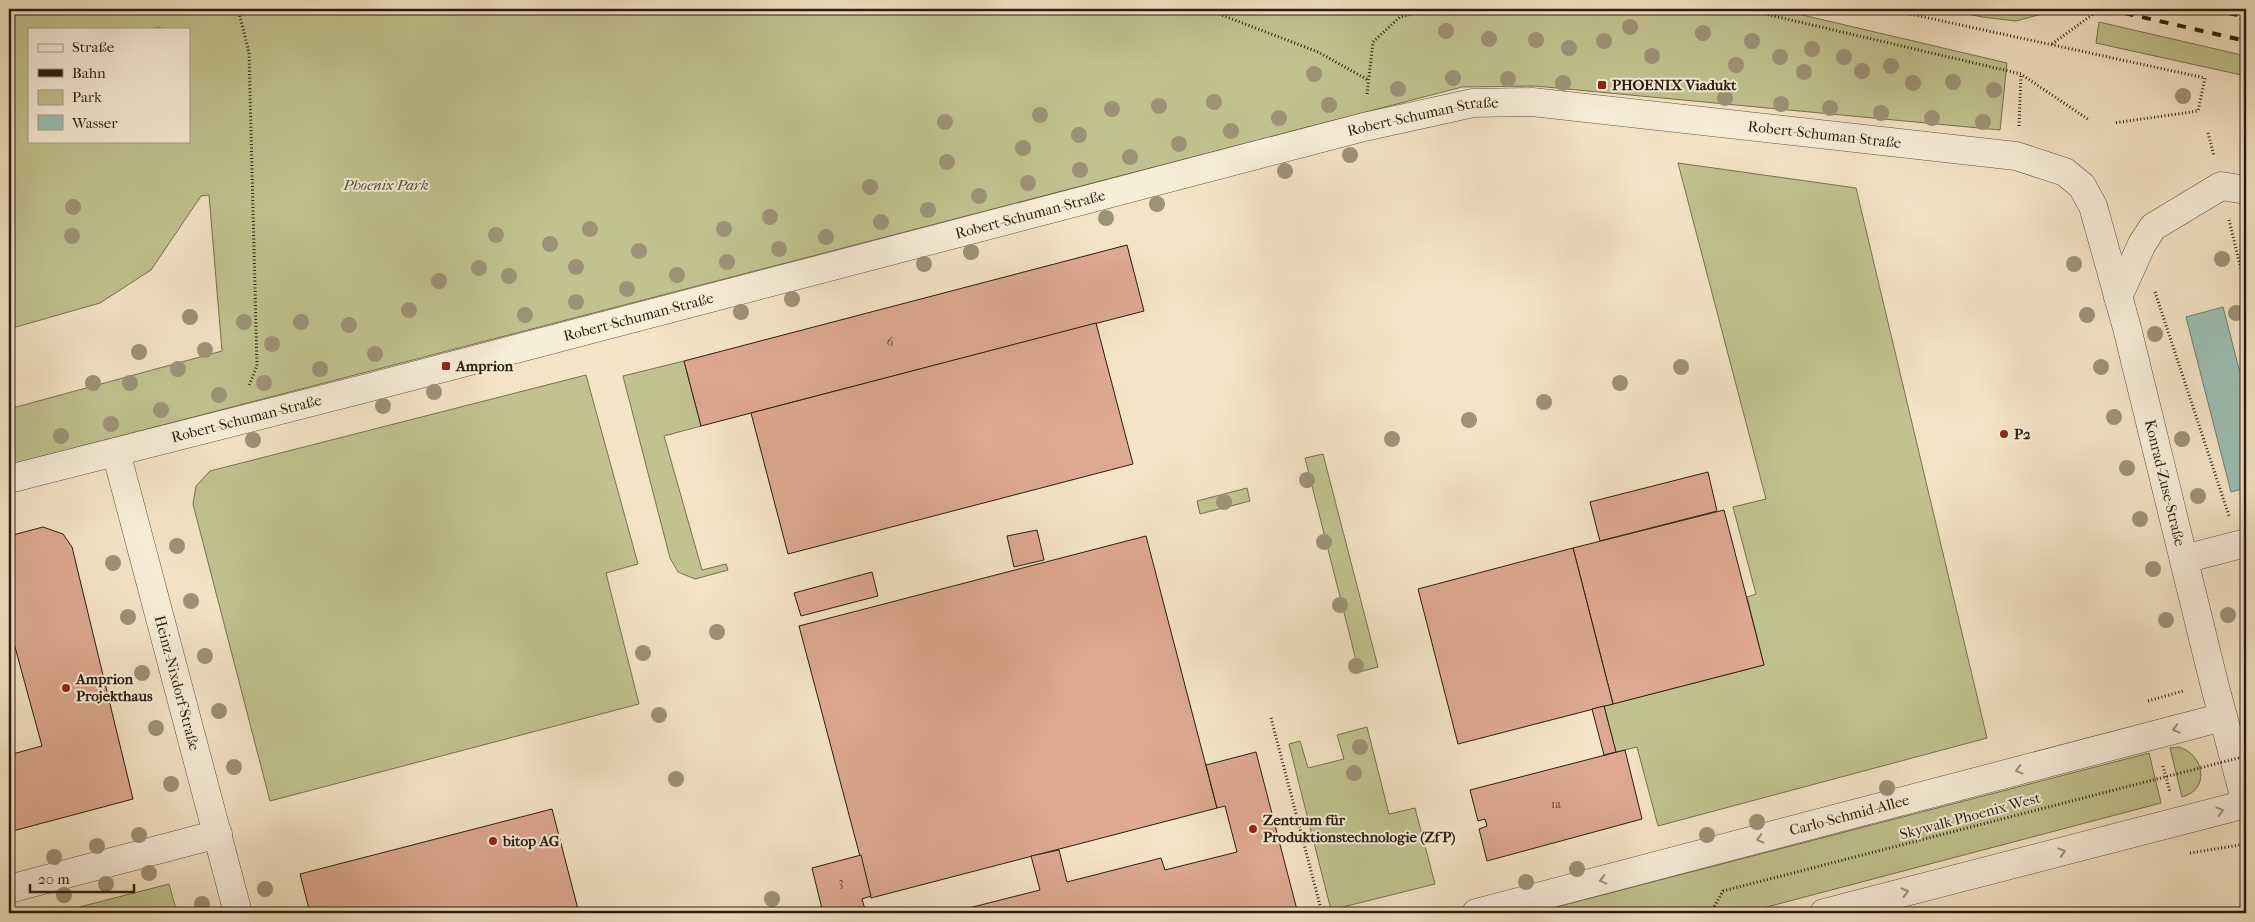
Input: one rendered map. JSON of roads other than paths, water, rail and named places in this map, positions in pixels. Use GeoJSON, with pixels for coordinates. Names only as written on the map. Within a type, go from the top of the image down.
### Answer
{"type":"FeatureCollection","features":[{"type":"Feature","properties":{"kind":"street","name":"Robert-Schuman-Straße"},"geometry":{"type":"LineString","coordinates":[[9,479],[1364,127],[1473,103],[1532,102],[2007,154],[2065,172]]}},
{"type":"Feature","properties":{"kind":"street","name":"Konrad-Zuse-Straße"},"geometry":{"type":"LineString","coordinates":[[2065,172],[2082,186],[2094,206],[2246,804]]}},
{"type":"Feature","properties":{"kind":"street"},"geometry":{"type":"LineString","coordinates":[[2118,297],[2142,244],[2154,227],[2221,186],[2246,190]]}},
{"type":"Feature","properties":{"kind":"street","name":"Heinz-Nixdorf-Straße"},"geometry":{"type":"LineString","coordinates":[[116,452],[238,913]]}},
{"type":"Feature","properties":{"kind":"street"},"geometry":{"type":"LineString","coordinates":[[2184,559],[2238,532]]}},
{"type":"Feature","properties":{"kind":"street","name":"Carlo-Schmid-Allee"},"geometry":{"type":"LineString","coordinates":[[1476,913],[2223,717]]}},
{"type":"Feature","properties":{"kind":"street"},"geometry":{"type":"LineString","coordinates":[[1824,913],[2246,804]]}},
{"type":"Feature","properties":{"kind":"street"},"geometry":{"type":"LineString","coordinates":[[9,889],[218,834]]}},
{"type":"Feature","properties":{"kind":"water"},"geometry":{"type":"Polygon","coordinates":[[[2223,307],[2246,396],[2246,488],[2231,492],[2186,317],[2223,307]]]}},
{"type":"Feature","properties":{"kind":"railway"},"geometry":{"type":"LineString","coordinates":[[2107,9],[2246,41]]}},
{"type":"Feature","properties":{"kind":"railway"},"geometry":{"type":"LineString","coordinates":[[2211,9],[2246,17]]}},
{"type":"Feature","properties":{"kind":"place","name":"PHOENIX Viadukt"},"geometry":{"type":"Point","coordinates":[1602,85]}},
{"type":"Feature","properties":{"kind":"place","name":"Amprion"},"geometry":{"type":"Point","coordinates":[446,366]}},
{"type":"Feature","properties":{"kind":"place","name":"P2"},"geometry":{"type":"Point","coordinates":[2004,434]}},
{"type":"Feature","properties":{"kind":"place","name":"Amprion Projekthaus"},"geometry":{"type":"Point","coordinates":[66,688]}},
{"type":"Feature","properties":{"kind":"place","name":"Zentrum für Produktionstechnologie (ZfP)"},"geometry":{"type":"Point","coordinates":[1253,829]}},
{"type":"Feature","properties":{"kind":"place","name":"bitop AG"},"geometry":{"type":"Point","coordinates":[493,841]}},
{"type":"Feature","properties":{"kind":"park label","name":"Phoenix Park"},"geometry":{"type":"Point","coordinates":[386,185]}}]}
